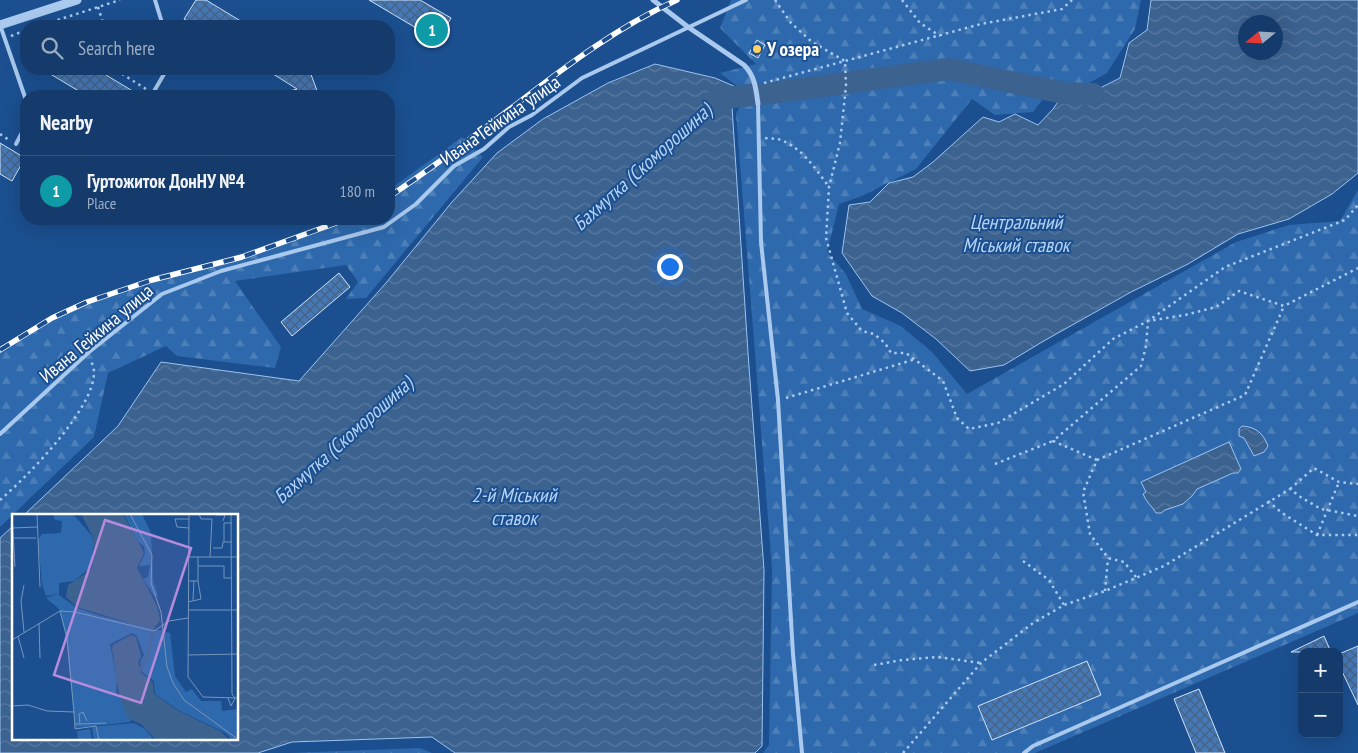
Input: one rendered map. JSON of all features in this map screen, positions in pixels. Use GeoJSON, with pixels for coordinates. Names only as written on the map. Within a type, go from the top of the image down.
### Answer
{"type":"FeatureCollection","features":[{"type":"Feature","properties":{"kind":"street"},"geometry":{"type":"LineString","coordinates":[[0,25],[77,0]]}},
{"type":"Feature","properties":{"kind":"street"},"geometry":{"type":"LineString","coordinates":[[653,0],[688,27],[744,65],[751,72],[758,104]]}},
{"type":"Feature","properties":{"kind":"lane"},"geometry":{"type":"LineString","coordinates":[[154,0],[161,20]]}},
{"type":"Feature","properties":{"kind":"lane","name":"Ивана Гейкина улица"},"geometry":{"type":"LineString","coordinates":[[395,219],[416,204],[454,166],[484,149],[509,127],[532,115],[582,78],[746,0]]}},
{"type":"Feature","properties":{"kind":"lane"},"geometry":{"type":"LineString","coordinates":[[0,25],[23,90]]}},
{"type":"Feature","properties":{"kind":"lane"},"geometry":{"type":"LineString","coordinates":[[154,90],[163,75]]}},
{"type":"Feature","properties":{"kind":"lane"},"geometry":{"type":"LineString","coordinates":[[758,104],[761,242],[778,400],[793,645],[802,753]]}},
{"type":"Feature","properties":{"kind":"lane"},"geometry":{"type":"LineString","coordinates":[[16,144],[20,136]]}},
{"type":"Feature","properties":{"kind":"lane","name":"Ивана Гейкина улица"},"geometry":{"type":"LineString","coordinates":[[0,434],[89,352],[162,294],[221,271],[387,225]]}},
{"type":"Feature","properties":{"kind":"lane"},"geometry":{"type":"LineString","coordinates":[[1024,753],[1034,746],[1358,602]]}},
{"type":"Feature","properties":{"kind":"path"},"geometry":{"type":"LineString","coordinates":[[57,20],[120,0]]}},
{"type":"Feature","properties":{"kind":"path"},"geometry":{"type":"LineString","coordinates":[[775,0],[791,23],[812,42],[845,61]]}},
{"type":"Feature","properties":{"kind":"path"},"geometry":{"type":"LineString","coordinates":[[902,0],[920,23],[940,36]]}},
{"type":"Feature","properties":{"kind":"path"},"geometry":{"type":"LineString","coordinates":[[755,85],[981,24],[1062,9],[1072,0]]}},
{"type":"Feature","properties":{"kind":"path"},"geometry":{"type":"LineString","coordinates":[[98,7],[102,20]]}},
{"type":"Feature","properties":{"kind":"path"},"geometry":{"type":"LineString","coordinates":[[845,61],[846,86],[840,143],[829,187],[826,238],[847,313],[862,331],[874,334],[885,343],[891,353],[906,353],[943,381],[957,418],[969,429],[998,423],[1064,384],[1113,339],[1148,321],[1225,267],[1345,220],[1358,205]]}},
{"type":"Feature","properties":{"kind":"path"},"geometry":{"type":"LineString","coordinates":[[124,75],[147,90]]}},
{"type":"Feature","properties":{"kind":"path"},"geometry":{"type":"LineString","coordinates":[[0,134],[16,144]]}},
{"type":"Feature","properties":{"kind":"path"},"geometry":{"type":"LineString","coordinates":[[758,136],[779,139],[791,145],[811,162],[829,187]]}},
{"type":"Feature","properties":{"kind":"path"},"geometry":{"type":"LineString","coordinates":[[1136,577],[1124,562],[1108,558],[1090,534],[1083,492],[1097,460],[1245,396],[1284,306],[1358,268]]}},
{"type":"Feature","properties":{"kind":"path"},"geometry":{"type":"LineString","coordinates":[[1148,321],[1185,315],[1216,307],[1239,291],[1284,306]]}},
{"type":"Feature","properties":{"kind":"path"},"geometry":{"type":"LineString","coordinates":[[995,464],[1053,441],[1141,366],[1146,346],[1148,321]]}},
{"type":"Feature","properties":{"kind":"path"},"geometry":{"type":"LineString","coordinates":[[0,500],[15,487],[70,427],[89,395],[94,372],[89,352]]}},
{"type":"Feature","properties":{"kind":"path"},"geometry":{"type":"LineString","coordinates":[[778,400],[916,359]]}},
{"type":"Feature","properties":{"kind":"path"},"geometry":{"type":"LineString","coordinates":[[1053,441],[1097,460]]}},
{"type":"Feature","properties":{"kind":"path"},"geometry":{"type":"LineString","coordinates":[[902,753],[981,663],[1032,623],[1064,605],[1105,591],[1164,566],[1290,489],[1314,468],[1339,482],[1358,484]]}},
{"type":"Feature","properties":{"kind":"path"},"geometry":{"type":"LineString","coordinates":[[1317,535],[1339,482]]}},
{"type":"Feature","properties":{"kind":"path"},"geometry":{"type":"LineString","coordinates":[[1290,489],[1321,509],[1358,516]]}},
{"type":"Feature","properties":{"kind":"path"},"geometry":{"type":"LineString","coordinates":[[1268,502],[1317,535],[1358,535]]}},
{"type":"Feature","properties":{"kind":"path"},"geometry":{"type":"LineString","coordinates":[[1105,591],[1108,558]]}},
{"type":"Feature","properties":{"kind":"path"},"geometry":{"type":"LineString","coordinates":[[1024,561],[1049,580],[1064,605]]}},
{"type":"Feature","properties":{"kind":"path"},"geometry":{"type":"LineString","coordinates":[[874,666],[902,660],[938,657],[981,663]]}},
{"type":"Feature","properties":{"kind":"green space"},"geometry":{"type":"Polygon","coordinates":[[[731,0],[1141,0],[1135,29],[1107,73],[1089,83],[1054,85],[1033,112],[995,115],[972,99],[916,169],[862,196],[839,204],[827,252],[846,274],[862,309],[901,326],[932,352],[967,394],[1236,242],[1289,225],[1340,221],[1358,190],[1358,613],[1035,753],[763,753],[769,745],[772,569],[736,113],[748,94],[720,73],[756,64],[720,28],[731,0]]]}},
{"type":"Feature","properties":{"kind":"green space"},"geometry":{"type":"Polygon","coordinates":[[[462,137],[483,157],[366,298],[346,299],[358,282],[346,265],[235,281],[281,347],[275,368],[177,356],[166,346],[108,373],[94,437],[0,527],[0,347],[79,303],[199,268],[325,225],[395,225],[395,186],[462,137]]]}},
{"type":"Feature","properties":{"kind":"green space"},"geometry":{"type":"Polygon","coordinates":[[[420,748],[432,753],[289,753],[420,748]]]}},
{"type":"Feature","properties":{"kind":"water","name":"Центральний Міський ставок"},"geometry":{"type":"Polygon","coordinates":[[[1151,0],[1358,0],[1358,173],[1332,194],[1289,219],[1238,234],[1188,264],[1131,292],[1004,365],[970,371],[936,339],[902,313],[872,296],[842,253],[849,205],[870,202],[889,183],[913,177],[933,162],[983,117],[999,122],[1015,114],[1038,125],[1053,109],[1067,89],[1094,91],[1120,78],[1129,43],[1147,30],[1151,0]]]}},
{"type":"Feature","properties":{"kind":"water","name":"2-й Міський ставок"},"geometry":{"type":"Polygon","coordinates":[[[655,64],[715,78],[743,90],[746,96],[732,107],[764,570],[762,746],[755,753],[455,753],[432,737],[292,742],[258,753],[0,753],[0,538],[12,527],[12,740],[239,740],[239,514],[25,514],[118,426],[161,362],[299,381],[386,283],[452,202],[497,153],[543,119],[608,83],[655,64]]]}},
{"type":"Feature","properties":{"kind":"water"},"geometry":{"type":"Polygon","coordinates":[[[1242,426],[1255,429],[1261,434],[1268,446],[1264,452],[1254,456],[1244,438],[1239,436],[1239,429],[1242,426]]]}},
{"type":"Feature","properties":{"kind":"water"},"geometry":{"type":"Polygon","coordinates":[[[1229,442],[1241,469],[1238,473],[1233,473],[1197,489],[1183,504],[1161,513],[1156,513],[1144,497],[1143,494],[1146,492],[1141,482],[1229,442]]]}},
{"type":"Feature","properties":{"kind":"building"},"geometry":{"type":"Polygon","coordinates":[[[196,0],[206,0],[239,20],[186,20],[184,19],[196,0]]]}},
{"type":"Feature","properties":{"kind":"building"},"geometry":{"type":"Polygon","coordinates":[[[369,0],[420,0],[451,18],[438,41],[369,0]]]}},
{"type":"Feature","properties":{"kind":"building","name":"У озера"},"geometry":{"type":"Polygon","coordinates":[[[757,40],[765,45],[758,58],[749,53],[757,40]]]}},
{"type":"Feature","properties":{"kind":"building"},"geometry":{"type":"Polygon","coordinates":[[[52,75],[106,75],[131,90],[77,90],[52,75]]]}},
{"type":"Feature","properties":{"kind":"building"},"geometry":{"type":"Polygon","coordinates":[[[275,75],[311,75],[317,90],[294,90],[297,89],[275,75]]]}},
{"type":"Feature","properties":{"kind":"building"},"geometry":{"type":"Polygon","coordinates":[[[0,143],[20,155],[20,167],[12,181],[0,174],[0,143]]]}},
{"type":"Feature","properties":{"kind":"building"},"geometry":{"type":"Polygon","coordinates":[[[339,273],[350,287],[292,336],[281,322],[339,273]]]}},
{"type":"Feature","properties":{"kind":"building"},"geometry":{"type":"Polygon","coordinates":[[[1324,636],[1329,648],[1299,648],[1324,636]]]}},
{"type":"Feature","properties":{"kind":"building"},"geometry":{"type":"Polygon","coordinates":[[[1358,646],[1358,705],[1343,673],[1343,652],[1358,646]]]}},
{"type":"Feature","properties":{"kind":"building"},"geometry":{"type":"Polygon","coordinates":[[[1087,661],[1101,695],[992,740],[978,706],[1087,661]]]}},
{"type":"Feature","properties":{"kind":"building"},"geometry":{"type":"Polygon","coordinates":[[[1199,689],[1225,753],[1196,753],[1174,699],[1199,689]]]}},
{"type":"Feature","properties":{"kind":"waterway","name":"Бахмутка (Скоморошина)"},"geometry":{"type":"LineString","coordinates":[[715,101],[733,97],[949,69],[1064,93],[1093,94]]}},
{"type":"Feature","properties":{"kind":"railway"},"geometry":{"type":"LineString","coordinates":[[395,193],[594,47],[648,14],[677,0]]}},
{"type":"Feature","properties":{"kind":"railway"},"geometry":{"type":"LineString","coordinates":[[0,350],[52,318],[87,302],[152,280],[242,257],[330,225]]}},
{"type":"Feature","properties":{"kind":"place","name":"Гуртожиток ДонНУ №4"},"geometry":{"type":"Point","coordinates":[432,30]}},
{"type":"Feature","properties":{"kind":"place","name":"У озера"},"geometry":{"type":"Point","coordinates":[757,49]}}]}
